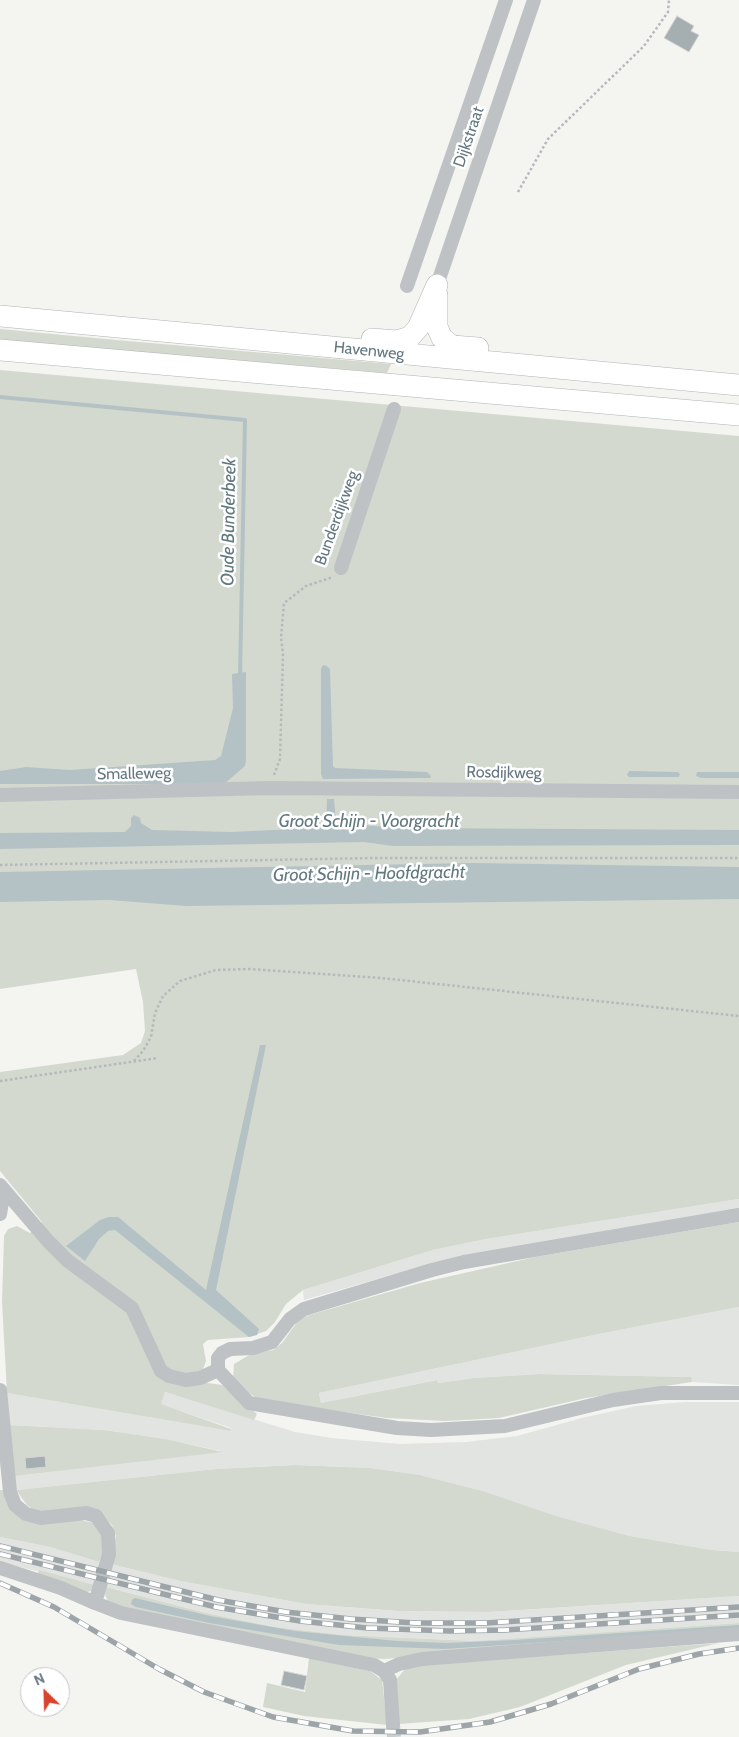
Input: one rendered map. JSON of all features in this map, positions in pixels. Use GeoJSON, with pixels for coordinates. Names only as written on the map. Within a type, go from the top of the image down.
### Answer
{"type":"FeatureCollection","features":[{"type":"Feature","properties":{"kind":"highway"},"geometry":{"type":"LineString","coordinates":[[104,324],[227,326],[396,341],[410,337],[418,328],[437,285]]}},
{"type":"Feature","properties":{"kind":"highway"},"geometry":{"type":"LineString","coordinates":[[437,285],[437,327],[442,338],[452,346],[697,370],[739,378]]}},
{"type":"Feature","properties":{"kind":"highway","name":"Havenweg"},"geometry":{"type":"LineString","coordinates":[[0,316],[104,324],[418,356],[739,385]]}},
{"type":"Feature","properties":{"kind":"highway","name":"Havenweg"},"geometry":{"type":"LineString","coordinates":[[0,350],[739,415]]}},
{"type":"Feature","properties":{"kind":"street"},"geometry":{"type":"LineString","coordinates":[[407,286],[506,0]]}},
{"type":"Feature","properties":{"kind":"street","name":"Dijkstraat"},"geometry":{"type":"LineString","coordinates":[[437,285],[534,0]]}},
{"type":"Feature","properties":{"kind":"street","name":"Bunderdijkweg"},"geometry":{"type":"LineString","coordinates":[[341,568],[394,409]]}},
{"type":"Feature","properties":{"kind":"street","name":"Rosdijkweg"},"geometry":{"type":"LineString","coordinates":[[270,788],[739,792]]}},
{"type":"Feature","properties":{"kind":"street","name":"Smalleweg"},"geometry":{"type":"LineString","coordinates":[[0,795],[270,788]]}},
{"type":"Feature","properties":{"kind":"street"},"geometry":{"type":"LineString","coordinates":[[0,1214],[2,1187]]}},
{"type":"Feature","properties":{"kind":"street"},"geometry":{"type":"LineString","coordinates":[[2,1187],[68,1261],[132,1308],[161,1371],[169,1376],[186,1380],[200,1378],[218,1370]]}},
{"type":"Feature","properties":{"kind":"street"},"geometry":{"type":"LineString","coordinates":[[739,1215],[473,1261],[432,1270],[304,1309],[290,1320],[272,1342],[264,1346],[230,1349],[222,1353],[218,1358],[218,1370],[249,1403],[397,1428],[431,1430],[504,1426],[613,1400],[661,1393],[739,1393]]}},
{"type":"Feature","properties":{"kind":"street"},"geometry":{"type":"LineString","coordinates":[[0,1390],[10,1492],[15,1505],[26,1514],[40,1518],[86,1513],[96,1516],[108,1533],[108,1554],[95,1603]]}},
{"type":"Feature","properties":{"kind":"street"},"geometry":{"type":"LineString","coordinates":[[0,1568],[61,1588],[121,1613],[374,1665],[384,1671],[390,1680],[393,1725]]}},
{"type":"Feature","properties":{"kind":"street"},"geometry":{"type":"LineString","coordinates":[[384,1671],[399,1664],[422,1659],[739,1634]]}},
{"type":"Feature","properties":{"kind":"path"},"geometry":{"type":"LineString","coordinates":[[518,192],[548,139],[644,46],[668,12],[669,0]]}},
{"type":"Feature","properties":{"kind":"path","name":"Bunderdijkweg"},"geometry":{"type":"LineString","coordinates":[[270,788],[280,758],[283,654],[281,637],[284,603],[306,586],[337,576],[341,568]]}},
{"type":"Feature","properties":{"kind":"path"},"geometry":{"type":"LineString","coordinates":[[0,865],[374,858],[739,858]]}},
{"type":"Feature","properties":{"kind":"path"},"geometry":{"type":"LineString","coordinates":[[134,1061],[143,1051],[151,1037],[155,1013],[163,996],[180,981],[216,970],[249,968],[381,978],[739,1016]]}},
{"type":"Feature","properties":{"kind":"path"},"geometry":{"type":"LineString","coordinates":[[0,1081],[158,1058]]}},
{"type":"Feature","properties":{"kind":"shaded area"},"geometry":{"type":"Polygon","coordinates":[[[0,329],[391,364],[387,373],[0,340],[0,329]]]}},
{"type":"Feature","properties":{"kind":"shaded area"},"geometry":{"type":"Polygon","coordinates":[[[0,370],[739,436],[739,1199],[486,1239],[433,1250],[303,1290],[286,1304],[275,1322],[266,1331],[249,1337],[208,1340],[203,1344],[206,1361],[203,1369],[196,1373],[201,1382],[222,1385],[257,1414],[254,1420],[165,1392],[161,1404],[231,1429],[230,1431],[7,1393],[2,1302],[4,1236],[8,1229],[17,1226],[30,1233],[42,1222],[0,1171],[0,1072],[123,1055],[141,1043],[145,1031],[143,1002],[136,969],[0,989],[0,370]]]}},
{"type":"Feature","properties":{"kind":"shaded area"},"geometry":{"type":"Polygon","coordinates":[[[739,1199],[739,1211],[395,1274],[304,1300],[303,1290],[433,1250],[486,1239],[739,1199]]]}},
{"type":"Feature","properties":{"kind":"shaded area"},"geometry":{"type":"Polygon","coordinates":[[[739,1222],[739,1307],[604,1333],[319,1393],[321,1403],[437,1380],[438,1383],[474,1378],[540,1374],[691,1377],[692,1382],[586,1398],[499,1418],[445,1421],[386,1418],[260,1400],[241,1388],[233,1378],[234,1364],[251,1354],[273,1350],[282,1343],[298,1321],[309,1315],[420,1283],[535,1257],[739,1222]]]}},
{"type":"Feature","properties":{"kind":"shaded area"},"geometry":{"type":"Polygon","coordinates":[[[739,1307],[739,1385],[692,1382],[690,1377],[540,1374],[474,1378],[438,1383],[436,1380],[321,1403],[319,1393],[604,1333],[739,1307]]]}},
{"type":"Feature","properties":{"kind":"shaded area"},"geometry":{"type":"Polygon","coordinates":[[[165,1392],[295,1432],[331,1438],[400,1444],[466,1442],[517,1436],[582,1418],[636,1406],[685,1402],[739,1402],[739,1552],[712,1550],[630,1536],[555,1516],[483,1491],[420,1475],[371,1468],[295,1465],[216,1469],[16,1490],[15,1476],[221,1451],[166,1439],[104,1430],[9,1425],[7,1393],[230,1431],[231,1428],[160,1404],[165,1392]]]}},
{"type":"Feature","properties":{"kind":"shaded area"},"geometry":{"type":"Polygon","coordinates":[[[9,1425],[104,1430],[166,1439],[223,1452],[15,1476],[9,1425]]]}},
{"type":"Feature","properties":{"kind":"shaded area"},"geometry":{"type":"Polygon","coordinates":[[[295,1465],[371,1468],[420,1475],[483,1491],[556,1516],[630,1536],[712,1550],[739,1552],[739,1596],[489,1612],[398,1611],[306,1604],[180,1581],[111,1564],[116,1536],[112,1525],[99,1511],[35,1511],[27,1505],[16,1490],[216,1469],[295,1465]]]}},
{"type":"Feature","properties":{"kind":"shaded area"},"geometry":{"type":"Polygon","coordinates":[[[0,1490],[4,1490],[10,1507],[95,1523],[102,1532],[103,1551],[99,1562],[50,1547],[0,1537],[0,1490]]]}},
{"type":"Feature","properties":{"kind":"shaded area"},"geometry":{"type":"Polygon","coordinates":[[[0,1537],[50,1547],[99,1562],[95,1585],[0,1562],[0,1537]]]}},
{"type":"Feature","properties":{"kind":"shaded area"},"geometry":{"type":"Polygon","coordinates":[[[111,1564],[180,1581],[306,1604],[398,1611],[489,1612],[739,1596],[739,1623],[474,1641],[343,1635],[275,1627],[206,1613],[106,1587],[111,1564]]]}},
{"type":"Feature","properties":{"kind":"shaded area"},"geometry":{"type":"Polygon","coordinates":[[[39,1570],[95,1585],[93,1590],[85,1593],[37,1575],[39,1570]]]}},
{"type":"Feature","properties":{"kind":"shaded area"},"geometry":{"type":"Polygon","coordinates":[[[106,1587],[206,1613],[275,1627],[343,1635],[474,1641],[739,1623],[739,1631],[384,1659],[366,1658],[124,1608],[109,1603],[105,1595],[106,1587]]]}},
{"type":"Feature","properties":{"kind":"shaded area"},"geometry":{"type":"Polygon","coordinates":[[[719,1643],[626,1665],[520,1707],[469,1719],[399,1724],[396,1680],[405,1669],[425,1665],[719,1643]]]}},
{"type":"Feature","properties":{"kind":"shaded area"},"geometry":{"type":"Polygon","coordinates":[[[309,1658],[370,1671],[382,1680],[387,1725],[304,1716],[263,1707],[267,1683],[305,1692],[309,1658]]]}},
{"type":"Feature","properties":{"kind":"water"},"geometry":{"type":"Polygon","coordinates":[[[323,665],[330,669],[333,766],[335,768],[427,772],[431,776],[430,778],[323,779],[321,774],[321,669],[323,665]]]}},
{"type":"Feature","properties":{"kind":"water"},"geometry":{"type":"Polygon","coordinates":[[[246,672],[245,766],[224,784],[0,784],[0,771],[26,767],[70,770],[215,760],[221,756],[233,708],[232,674],[246,672]]]}},
{"type":"Feature","properties":{"kind":"water"},"geometry":{"type":"Polygon","coordinates":[[[629,771],[678,772],[680,774],[679,777],[629,777],[627,775],[629,771]]]}},
{"type":"Feature","properties":{"kind":"water"},"geometry":{"type":"Polygon","coordinates":[[[697,772],[739,772],[739,778],[701,778],[696,776],[697,772]]]}},
{"type":"Feature","properties":{"kind":"water"},"geometry":{"type":"Polygon","coordinates":[[[327,799],[334,799],[336,823],[400,828],[739,830],[739,845],[393,846],[364,842],[0,849],[0,833],[125,832],[131,826],[131,818],[134,815],[140,818],[141,823],[152,830],[231,832],[316,828],[326,826],[327,799]]]}},
{"type":"Feature","properties":{"kind":"water","name":"Groot Schijn - Hoofdgracht"},"geometry":{"type":"Polygon","coordinates":[[[472,863],[739,867],[739,899],[186,906],[109,900],[0,902],[0,872],[472,863]]]}},
{"type":"Feature","properties":{"kind":"water"},"geometry":{"type":"Polygon","coordinates":[[[260,1045],[266,1045],[216,1290],[259,1329],[257,1335],[249,1337],[115,1230],[108,1231],[99,1239],[85,1261],[66,1246],[100,1220],[118,1217],[206,1290],[260,1045]]]}},
{"type":"Feature","properties":{"kind":"water"},"geometry":{"type":"Polygon","coordinates":[[[135,1598],[210,1616],[295,1631],[397,1641],[446,1643],[515,1640],[739,1625],[739,1629],[445,1649],[339,1645],[209,1623],[136,1607],[131,1604],[135,1598]]]}},
{"type":"Feature","properties":{"kind":"building"},"geometry":{"type":"Polygon","coordinates":[[[677,16],[694,26],[691,31],[699,35],[689,52],[664,38],[677,16]]]}},
{"type":"Feature","properties":{"kind":"building"},"geometry":{"type":"Polygon","coordinates":[[[45,1456],[46,1467],[26,1469],[25,1458],[45,1456]]]}},
{"type":"Feature","properties":{"kind":"building"},"geometry":{"type":"Polygon","coordinates":[[[284,1671],[307,1676],[304,1690],[281,1685],[284,1671]]]}},
{"type":"Feature","properties":{"kind":"waterway","name":"Oude Bunderbeek"},"geometry":{"type":"LineString","coordinates":[[0,397],[245,420],[240,677]]}},
{"type":"Feature","properties":{"kind":"tunnel"},"geometry":{"type":"LineString","coordinates":[[393,1725],[394,1737]]}},
{"type":"Feature","properties":{"kind":"railway"},"geometry":{"type":"LineString","coordinates":[[0,1546],[218,1600],[286,1612],[351,1619],[416,1623],[486,1623],[739,1607]]}},
{"type":"Feature","properties":{"kind":"railway"},"geometry":{"type":"LineString","coordinates":[[0,1554],[216,1607],[300,1621],[367,1628],[449,1631],[505,1630],[739,1615]]}},
{"type":"Feature","properties":{"kind":"railway"},"geometry":{"type":"LineString","coordinates":[[0,1583],[54,1607],[159,1669],[204,1692],[273,1717],[353,1731],[420,1732],[490,1722],[551,1704],[639,1669],[699,1654],[739,1648]]}},
{"type":"Feature","properties":{"kind":"water label","name":"Groot Schijn - Voorgracht"},"geometry":{"type":"Point","coordinates":[369,822]}}]}
